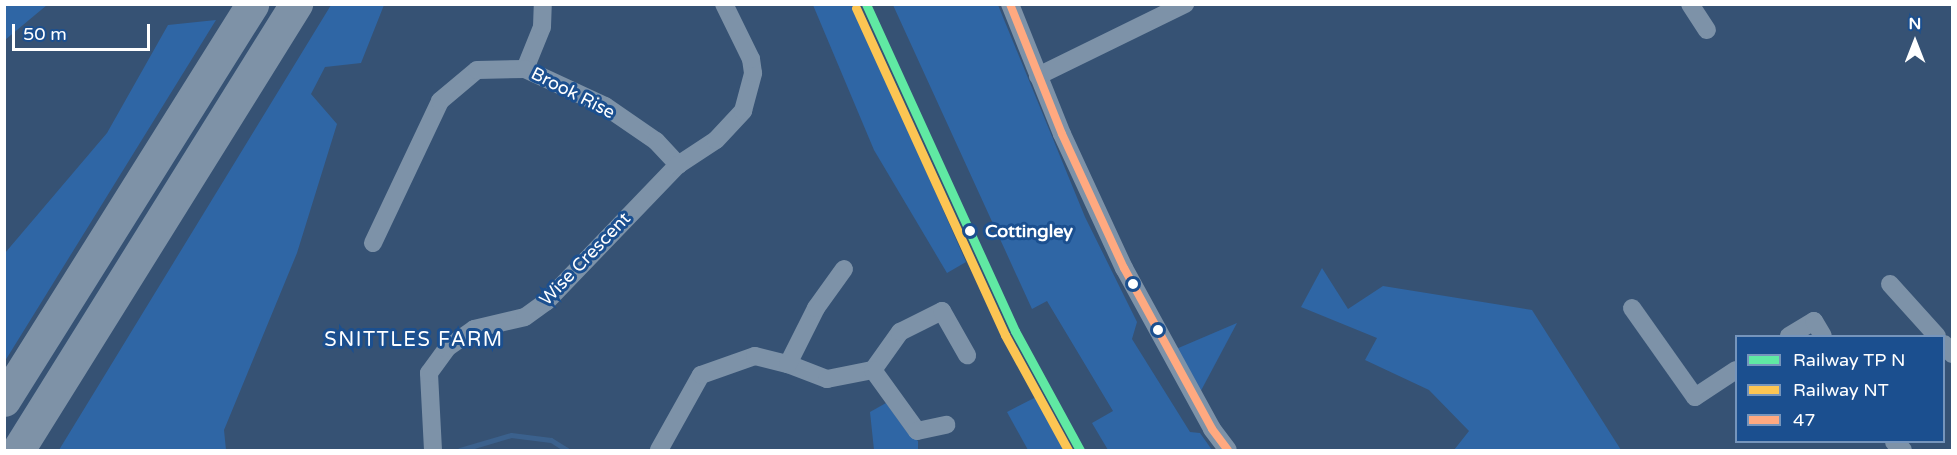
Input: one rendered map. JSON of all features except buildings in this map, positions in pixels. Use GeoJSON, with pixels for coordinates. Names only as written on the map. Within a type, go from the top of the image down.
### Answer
{"type":"FeatureCollection","features":[{"type":"Feature","properties":{"kind":"highway"},"geometry":{"type":"LineString","coordinates":[[4,400],[252,4]]}},
{"type":"Feature","properties":{"kind":"highway"},"geometry":{"type":"LineString","coordinates":[[18,450],[291,13]]}},
{"type":"Feature","properties":{"kind":"street"},"geometry":{"type":"LineString","coordinates":[[525,69],[542,27],[543,4]]}},
{"type":"Feature","properties":{"kind":"street","name":"Wise Crescent"},"geometry":{"type":"LineString","coordinates":[[433,450],[429,373],[447,348],[474,329],[525,317],[546,302],[678,165],[731,126],[743,111],[750,91],[751,59],[724,4]]}},
{"type":"Feature","properties":{"kind":"street"},"geometry":{"type":"LineString","coordinates":[[1010,4],[1038,76],[1124,268],[1212,429],[1228,450]]}},
{"type":"Feature","properties":{"kind":"street"},"geometry":{"type":"LineString","coordinates":[[1038,76],[1185,4]]}},
{"type":"Feature","properties":{"kind":"street"},"geometry":{"type":"LineString","coordinates":[[1690,4],[1707,30]]}},
{"type":"Feature","properties":{"kind":"street","name":"Brook Rise"},"geometry":{"type":"LineString","coordinates":[[373,243],[440,101],[477,70],[525,69],[605,106],[656,141],[678,165]]}},
{"type":"Feature","properties":{"kind":"street"},"geometry":{"type":"LineString","coordinates":[[788,364],[816,308],[844,270]]}},
{"type":"Feature","properties":{"kind":"street"},"geometry":{"type":"LineString","coordinates":[[1890,284],[1936,335]]}},
{"type":"Feature","properties":{"kind":"street"},"geometry":{"type":"LineString","coordinates":[[1632,308],[1695,397],[1735,371]]}},
{"type":"Feature","properties":{"kind":"street"},"geometry":{"type":"LineString","coordinates":[[659,450],[701,375],[755,356],[788,364],[827,379],[873,370],[900,332],[942,311],[966,355]]}},
{"type":"Feature","properties":{"kind":"street"},"geometry":{"type":"LineString","coordinates":[[1791,335],[1814,321],[1822,335]]}},
{"type":"Feature","properties":{"kind":"street"},"geometry":{"type":"LineString","coordinates":[[873,370],[917,430],[946,425]]}},
{"type":"Feature","properties":{"kind":"shaded area"},"geometry":{"type":"Polygon","coordinates":[[[5,4],[47,4],[47,5],[5,40],[5,4]]]}},
{"type":"Feature","properties":{"kind":"shaded area"},"geometry":{"type":"Polygon","coordinates":[[[331,5],[384,5],[361,63],[325,67],[311,94],[337,124],[297,253],[224,430],[226,450],[59,450],[331,5]]]}},
{"type":"Feature","properties":{"kind":"shaded area"},"geometry":{"type":"Polygon","coordinates":[[[813,5],[853,5],[966,262],[947,273],[874,150],[813,5]]]}},
{"type":"Feature","properties":{"kind":"shaded area"},"geometry":{"type":"Polygon","coordinates":[[[893,5],[998,5],[1085,217],[1137,322],[1132,339],[1190,432],[1200,433],[1212,450],[1108,450],[1092,423],[1113,411],[1047,301],[1032,309],[893,5]]]}},
{"type":"Feature","properties":{"kind":"shaded area"},"geometry":{"type":"Polygon","coordinates":[[[216,20],[5,361],[5,253],[107,133],[168,25],[216,20]]]}},
{"type":"Feature","properties":{"kind":"shaded area"},"geometry":{"type":"Polygon","coordinates":[[[1322,268],[1348,309],[1383,286],[1532,310],[1621,450],[1454,450],[1469,431],[1429,390],[1365,360],[1377,338],[1301,307],[1322,268]]]}},
{"type":"Feature","properties":{"kind":"shaded area"},"geometry":{"type":"Polygon","coordinates":[[[1237,323],[1196,400],[1169,352],[1237,323]]]}},
{"type":"Feature","properties":{"kind":"shaded area"},"geometry":{"type":"Polygon","coordinates":[[[1040,395],[1071,450],[1028,450],[1007,412],[1040,395]]]}},
{"type":"Feature","properties":{"kind":"shaded area"},"geometry":{"type":"Polygon","coordinates":[[[886,403],[907,432],[918,441],[918,450],[874,450],[870,412],[886,403]]]}},
{"type":"Feature","properties":{"kind":"waterway"},"geometry":{"type":"LineString","coordinates":[[460,450],[511,435],[551,440],[567,450]]}},
{"type":"Feature","properties":{"kind":"transit line"},"geometry":{"type":"LineString","coordinates":[[866,4],[1015,331],[1080,450]]}},
{"type":"Feature","properties":{"kind":"transit line","name":"47"},"geometry":{"type":"LineString","coordinates":[[1010,4],[1062,134],[1124,268],[1212,429],[1228,450]]}},
{"type":"Feature","properties":{"kind":"rail line","name":"NT"},"geometry":{"type":"LineString","coordinates":[[856,8],[1005,335],[1068,450]]}},
{"type":"Feature","properties":{"kind":"place","name":"Cottingley"},"geometry":{"type":"Point","coordinates":[970,231]}},
{"type":"Feature","properties":{"kind":"district","name":"SNITTLES FARM"},"geometry":{"type":"Point","coordinates":[414,340]}}]}
